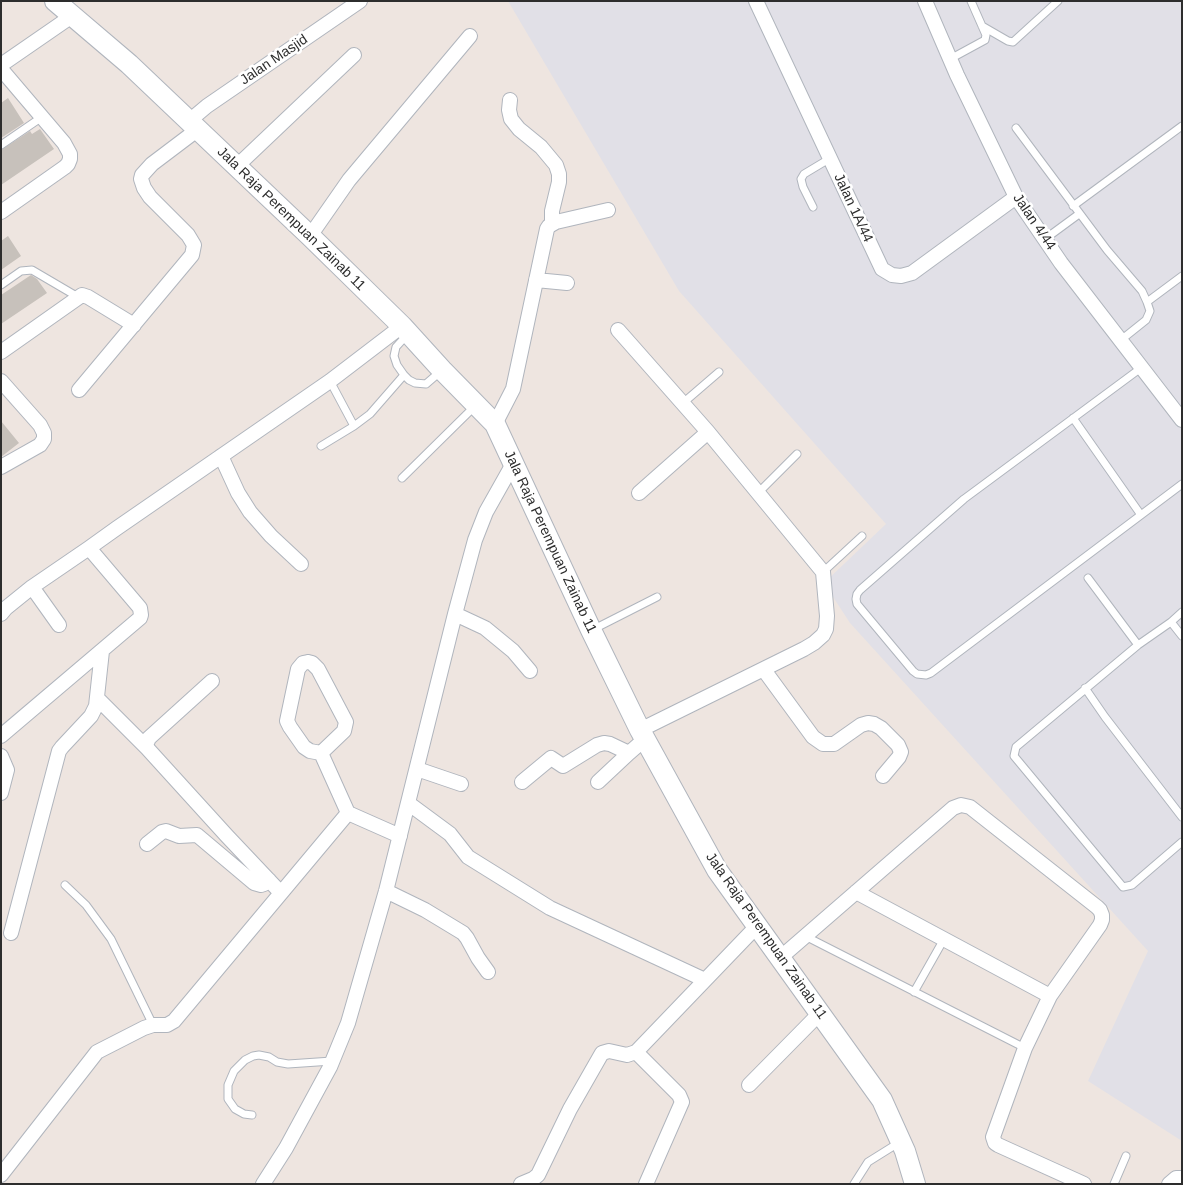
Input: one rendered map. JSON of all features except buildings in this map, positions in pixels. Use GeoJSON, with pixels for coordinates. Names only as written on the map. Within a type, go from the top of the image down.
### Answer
{"type":"FeatureCollection","features":[{"type":"Feature","properties":{"kind":"main road","name":"Jala Raja Perempuan Zainab 11"},"geometry":{"type":"LineString","coordinates":[[55,1],[129,64],[192,126],[310,236],[405,329],[495,424],[642,735],[717,870],[882,1100],[905,1151],[915,1184]]}},
{"type":"Feature","properties":{"kind":"street","name":"Jalan Masjid"},"geometry":{"type":"LineString","coordinates":[[134,325],[192,255],[194,245],[188,235],[150,197],[144,188],[141,179],[142,175],[192,126],[207,106],[360,1]]}},
{"type":"Feature","properties":{"kind":"street","name":"Jalan 1A/44"},"geometry":{"type":"LineString","coordinates":[[756,1],[876,259],[882,268],[892,275],[901,276],[912,273],[1016,197]]}},
{"type":"Feature","properties":{"kind":"street","name":"Jalan 4/44"},"geometry":{"type":"LineString","coordinates":[[925,1],[950,59],[1016,197],[1061,263],[1181,419]]}},
{"type":"Feature","properties":{"kind":"street"},"geometry":{"type":"LineString","coordinates":[[1,65],[72,16]]}},
{"type":"Feature","properties":{"kind":"street"},"geometry":{"type":"LineString","coordinates":[[310,236],[349,180],[470,36]]}},
{"type":"Feature","properties":{"kind":"street"},"geometry":{"type":"LineString","coordinates":[[236,167],[354,55]]}},
{"type":"Feature","properties":{"kind":"street"},"geometry":{"type":"LineString","coordinates":[[1,69],[6,85],[42,117],[64,143],[70,154],[70,159],[65,167],[1,212]]}},
{"type":"Feature","properties":{"kind":"street"},"geometry":{"type":"LineString","coordinates":[[510,100],[509,110],[511,119],[519,129],[541,147],[556,165],[559,182],[552,211],[552,224]]}},
{"type":"Feature","properties":{"kind":"street"},"geometry":{"type":"LineString","coordinates":[[495,424],[512,389],[546,232],[552,224],[608,210]]}},
{"type":"Feature","properties":{"kind":"street"},"geometry":{"type":"LineString","coordinates":[[536,280],[567,283]]}},
{"type":"Feature","properties":{"kind":"street"},"geometry":{"type":"LineString","coordinates":[[1,352],[78,297],[82,295],[88,296],[134,325],[80,390]]}},
{"type":"Feature","properties":{"kind":"street"},"geometry":{"type":"LineString","coordinates":[[1,614],[32,587],[405,329]]}},
{"type":"Feature","properties":{"kind":"street"},"geometry":{"type":"LineString","coordinates":[[598,782],[629,753],[642,735],[814,644],[826,629],[827,616],[823,572],[708,432],[618,330]]}},
{"type":"Feature","properties":{"kind":"street"},"geometry":{"type":"LineString","coordinates":[[1,381],[40,425],[44,433],[44,438],[40,445],[1,467]]}},
{"type":"Feature","properties":{"kind":"street"},"geometry":{"type":"LineString","coordinates":[[639,493],[708,432]]}},
{"type":"Feature","properties":{"kind":"street"},"geometry":{"type":"LineString","coordinates":[[221,456],[250,512],[271,536],[301,564]]}},
{"type":"Feature","properties":{"kind":"street"},"geometry":{"type":"LineString","coordinates":[[263,1184],[286,1148],[330,1067],[348,1023],[386,891],[475,540],[486,512],[513,464]]}},
{"type":"Feature","properties":{"kind":"street"},"geometry":{"type":"LineString","coordinates":[[1,736],[138,621],[142,615],[140,608],[90,548]]}},
{"type":"Feature","properties":{"kind":"street"},"geometry":{"type":"LineString","coordinates":[[32,587],[59,625]]}},
{"type":"Feature","properties":{"kind":"street"},"geometry":{"type":"LineString","coordinates":[[455,614],[484,628],[513,651],[530,671]]}},
{"type":"Feature","properties":{"kind":"street"},"geometry":{"type":"LineString","coordinates":[[11,933],[59,751],[91,716],[96,706],[102,651]]}},
{"type":"Feature","properties":{"kind":"street"},"geometry":{"type":"LineString","coordinates":[[308,662],[318,669],[346,722],[344,731],[321,753],[310,751],[304,747],[287,720],[298,669],[303,663],[308,662]]}},
{"type":"Feature","properties":{"kind":"street"},"geometry":{"type":"LineString","coordinates":[[764,670],[813,737],[822,744],[834,744],[861,725],[868,723],[881,728],[898,745],[901,752],[900,757],[883,776]]}},
{"type":"Feature","properties":{"kind":"street"},"geometry":{"type":"LineString","coordinates":[[146,748],[149,738],[212,681]]}},
{"type":"Feature","properties":{"kind":"street"},"geometry":{"type":"LineString","coordinates":[[98,698],[282,893]]}},
{"type":"Feature","properties":{"kind":"street"},"geometry":{"type":"LineString","coordinates":[[522,782],[552,758],[563,766],[600,743],[610,744],[629,753]]}},
{"type":"Feature","properties":{"kind":"street"},"geometry":{"type":"LineString","coordinates":[[321,753],[348,813],[400,836]]}},
{"type":"Feature","properties":{"kind":"street"},"geometry":{"type":"LineString","coordinates":[[1,756],[7,770],[1,793]]}},
{"type":"Feature","properties":{"kind":"street"},"geometry":{"type":"LineString","coordinates":[[417,769],[461,784]]}},
{"type":"Feature","properties":{"kind":"street"},"geometry":{"type":"LineString","coordinates":[[408,804],[450,834],[468,857],[550,908],[705,980]]}},
{"type":"Feature","properties":{"kind":"street"},"geometry":{"type":"LineString","coordinates":[[780,958],[953,808],[957,805],[966,805],[1100,910],[1102,920],[1100,925],[1050,996],[1026,1048],[994,1133],[994,1140],[998,1145],[1084,1184]]}},
{"type":"Feature","properties":{"kind":"street"},"geometry":{"type":"LineString","coordinates":[[2,1173],[97,1052],[153,1025],[168,1025],[174,1022],[348,813]]}},
{"type":"Feature","properties":{"kind":"street"},"geometry":{"type":"LineString","coordinates":[[147,844],[162,832],[169,832],[176,836],[197,835],[213,820]]}},
{"type":"Feature","properties":{"kind":"street"},"geometry":{"type":"LineString","coordinates":[[197,835],[254,883],[261,885],[269,880]]}},
{"type":"Feature","properties":{"kind":"street"},"geometry":{"type":"LineString","coordinates":[[386,891],[425,910],[463,933],[488,972]]}},
{"type":"Feature","properties":{"kind":"street"},"geometry":{"type":"LineString","coordinates":[[856,892],[1050,996]]}},
{"type":"Feature","properties":{"kind":"street"},"geometry":{"type":"LineString","coordinates":[[521,1184],[538,1175],[570,1108],[602,1053],[609,1051],[627,1055],[636,1052],[757,926]]}},
{"type":"Feature","properties":{"kind":"street"},"geometry":{"type":"LineString","coordinates":[[749,1085],[820,1013]]}},
{"type":"Feature","properties":{"kind":"street"},"geometry":{"type":"LineString","coordinates":[[636,1052],[680,1095],[682,1102],[646,1184]]}},
{"type":"Feature","properties":{"kind":"street"},"geometry":{"type":"LineString","coordinates":[[1170,1184],[1176,1178],[1182,1178]]}},
{"type":"Feature","properties":{"kind":"lane"},"geometry":{"type":"LineString","coordinates":[[950,59],[986,40],[986,34],[971,1]]}},
{"type":"Feature","properties":{"kind":"lane"},"geometry":{"type":"LineString","coordinates":[[982,26],[1013,42],[1058,1]]}},
{"type":"Feature","properties":{"kind":"lane"},"geometry":{"type":"LineString","coordinates":[[1,145],[42,117]]}},
{"type":"Feature","properties":{"kind":"lane"},"geometry":{"type":"LineString","coordinates":[[1073,206],[1182,126]]}},
{"type":"Feature","properties":{"kind":"lane"},"geometry":{"type":"LineString","coordinates":[[1016,128],[1079,214],[1142,291],[1150,310],[1146,320],[1121,340]]}},
{"type":"Feature","properties":{"kind":"lane"},"geometry":{"type":"LineString","coordinates":[[813,207],[801,179],[804,174],[829,159]]}},
{"type":"Feature","properties":{"kind":"lane"},"geometry":{"type":"LineString","coordinates":[[1045,239],[1079,214]]}},
{"type":"Feature","properties":{"kind":"lane"},"geometry":{"type":"LineString","coordinates":[[1,285],[21,271],[32,270],[78,297]]}},
{"type":"Feature","properties":{"kind":"lane"},"geometry":{"type":"LineString","coordinates":[[1147,302],[1182,276]]}},
{"type":"Feature","properties":{"kind":"lane"},"geometry":{"type":"LineString","coordinates":[[405,329],[396,347],[394,356],[404,376],[415,383],[426,384],[442,370]]}},
{"type":"Feature","properties":{"kind":"lane"},"geometry":{"type":"LineString","coordinates":[[1142,368],[964,499],[860,590],[856,604],[913,671],[917,674],[926,675],[1182,484]]}},
{"type":"Feature","properties":{"kind":"lane"},"geometry":{"type":"LineString","coordinates":[[683,403],[720,372]]}},
{"type":"Feature","properties":{"kind":"lane"},"geometry":{"type":"LineString","coordinates":[[321,446],[370,414],[404,376]]}},
{"type":"Feature","properties":{"kind":"lane"},"geometry":{"type":"LineString","coordinates":[[330,381],[354,426]]}},
{"type":"Feature","properties":{"kind":"lane"},"geometry":{"type":"LineString","coordinates":[[402,478],[476,405]]}},
{"type":"Feature","properties":{"kind":"lane"},"geometry":{"type":"LineString","coordinates":[[1073,418],[1141,515]]}},
{"type":"Feature","properties":{"kind":"lane"},"geometry":{"type":"LineString","coordinates":[[758,493],[797,454]]}},
{"type":"Feature","properties":{"kind":"lane"},"geometry":{"type":"LineString","coordinates":[[823,572],[862,536]]}},
{"type":"Feature","properties":{"kind":"lane"},"geometry":{"type":"LineString","coordinates":[[1088,578],[1138,645]]}},
{"type":"Feature","properties":{"kind":"lane"},"geometry":{"type":"LineString","coordinates":[[591,630],[657,597]]}},
{"type":"Feature","properties":{"kind":"lane"},"geometry":{"type":"LineString","coordinates":[[1182,612],[1085,688],[1016,747],[1014,756],[1123,887],[1132,885],[1182,842]]}},
{"type":"Feature","properties":{"kind":"lane"},"geometry":{"type":"LineString","coordinates":[[1171,622],[1182,636]]}},
{"type":"Feature","properties":{"kind":"lane"},"geometry":{"type":"LineString","coordinates":[[1085,688],[1182,817]]}},
{"type":"Feature","properties":{"kind":"lane"},"geometry":{"type":"LineString","coordinates":[[65,885],[86,905],[111,939],[153,1025]]}},
{"type":"Feature","properties":{"kind":"lane"},"geometry":{"type":"LineString","coordinates":[[805,936],[1026,1048]]}},
{"type":"Feature","properties":{"kind":"lane"},"geometry":{"type":"LineString","coordinates":[[914,992],[944,938]]}},
{"type":"Feature","properties":{"kind":"lane"},"geometry":{"type":"LineString","coordinates":[[252,1115],[244,1114],[235,1109],[228,1099],[228,1085],[234,1071],[244,1060],[259,1055],[288,1064],[332,1061]]}},
{"type":"Feature","properties":{"kind":"lane"},"geometry":{"type":"LineString","coordinates":[[854,1184],[868,1162],[901,1142]]}},
{"type":"Feature","properties":{"kind":"lane"},"geometry":{"type":"LineString","coordinates":[[1114,1184],[1126,1156]]}},
{"type":"Feature","properties":{"kind":"shaded area"},"geometry":{"type":"Polygon","coordinates":[[[508,1],[1182,1],[1182,1141],[1088,1081],[1148,951],[850,623],[824,583],[886,524],[679,291],[508,1]]]}}]}
